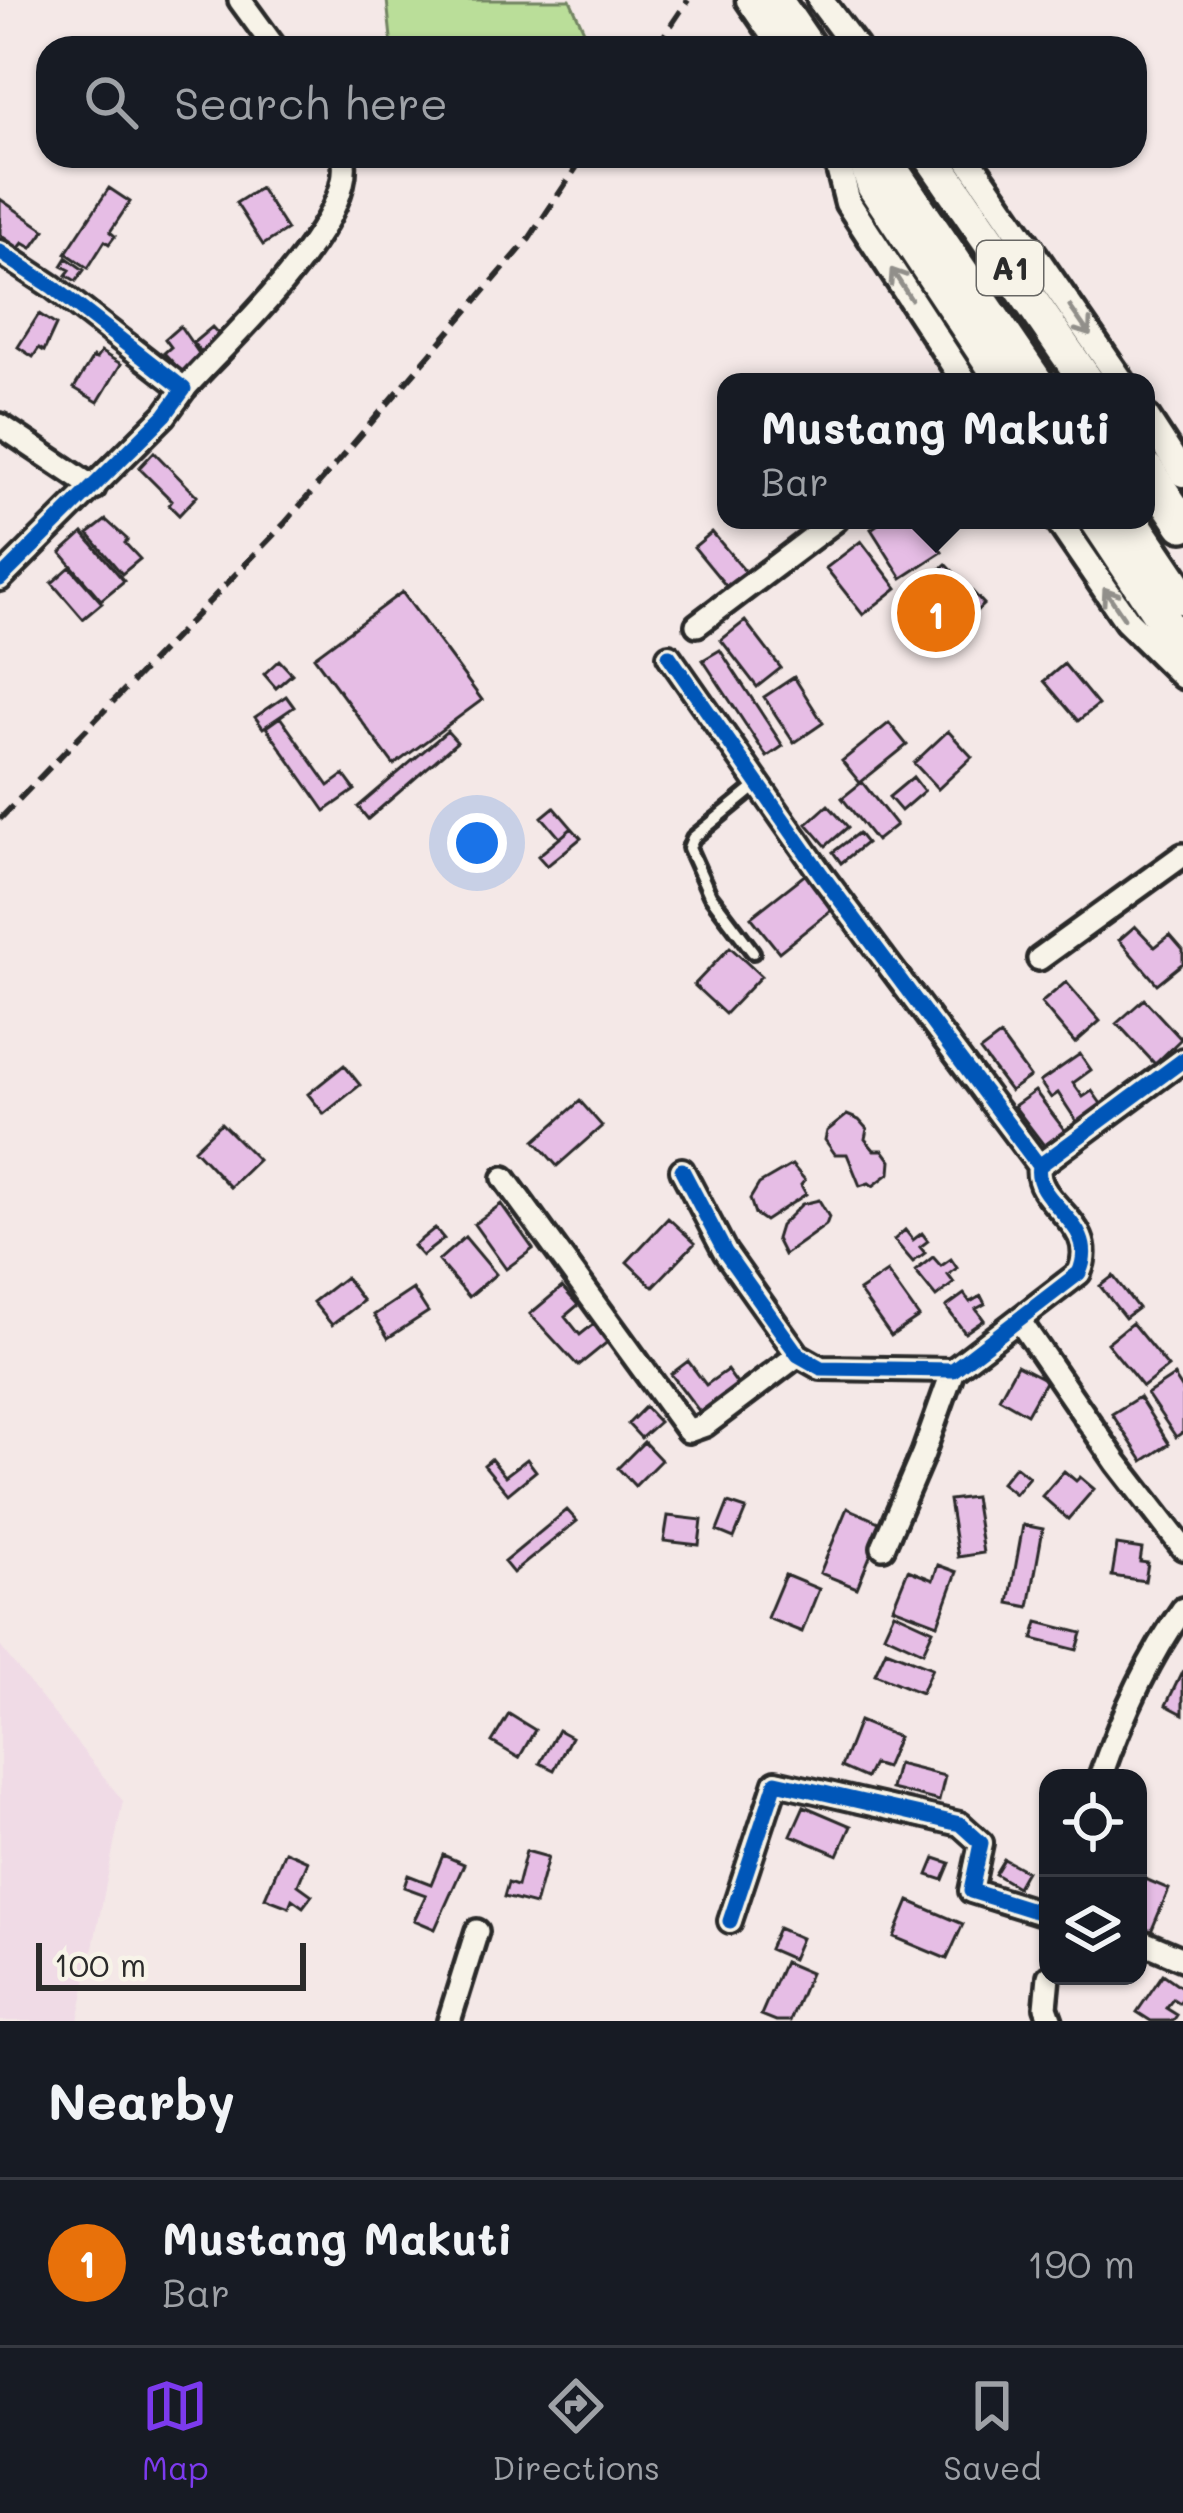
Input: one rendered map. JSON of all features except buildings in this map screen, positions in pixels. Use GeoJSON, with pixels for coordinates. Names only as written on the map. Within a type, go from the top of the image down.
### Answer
{"type":"FeatureCollection","features":[{"type":"Feature","properties":{"kind":"highway"},"geometry":{"type":"LineString","coordinates":[[775,0],[800,36]]}},
{"type":"Feature","properties":{"kind":"highway"},"geometry":{"type":"LineString","coordinates":[[792,0],[817,36]]}},
{"type":"Feature","properties":{"kind":"highway","name":"A1"},"geometry":{"type":"LineString","coordinates":[[868,168],[874,186],[998,373]]}},
{"type":"Feature","properties":{"kind":"highway","name":"A1"},"geometry":{"type":"LineString","coordinates":[[890,168],[1030,373]]}},
{"type":"Feature","properties":{"kind":"highway","name":"A1"},"geometry":{"type":"LineString","coordinates":[[906,168],[1046,373]]}},
{"type":"Feature","properties":{"kind":"highway","name":"A1"},"geometry":{"type":"LineString","coordinates":[[940,168],[1081,373]]}},
{"type":"Feature","properties":{"kind":"highway"},"geometry":{"type":"LineString","coordinates":[[1155,482],[1183,524]]}},
{"type":"Feature","properties":{"kind":"highway"},"geometry":{"type":"LineString","coordinates":[[1103,529],[1183,650]]}},
{"type":"Feature","properties":{"kind":"highway"},"geometry":{"type":"LineString","coordinates":[[1136,529],[1183,597]]}},
{"type":"Feature","properties":{"kind":"highway"},"geometry":{"type":"LineString","coordinates":[[1154,529],[1183,571]]}},
{"type":"Feature","properties":{"kind":"street"},"geometry":{"type":"LineString","coordinates":[[240,0],[266,36]]}},
{"type":"Feature","properties":{"kind":"street"},"geometry":{"type":"LineString","coordinates":[[748,0],[774,36]]}},
{"type":"Feature","properties":{"kind":"street"},"geometry":{"type":"LineString","coordinates":[[820,0],[847,36]]}},
{"type":"Feature","properties":{"kind":"street"},"geometry":{"type":"LineString","coordinates":[[0,579],[165,415],[317,241],[337,205],[344,168]]}},
{"type":"Feature","properties":{"kind":"street"},"geometry":{"type":"LineString","coordinates":[[839,168],[848,202],[959,373]]}},
{"type":"Feature","properties":{"kind":"street"},"geometry":{"type":"LineString","coordinates":[[974,168],[1116,373]]}},
{"type":"Feature","properties":{"kind":"street"},"geometry":{"type":"LineString","coordinates":[[0,252],[184,388]]}},
{"type":"Feature","properties":{"kind":"street"},"geometry":{"type":"LineString","coordinates":[[0,425],[94,488]]}},
{"type":"Feature","properties":{"kind":"street"},"geometry":{"type":"LineString","coordinates":[[1155,431],[1183,474]]}},
{"type":"Feature","properties":{"kind":"street"},"geometry":{"type":"LineString","coordinates":[[697,625],[824,529]]}},
{"type":"Feature","properties":{"kind":"street"},"geometry":{"type":"LineString","coordinates":[[1064,529],[1127,621],[1183,676]]}},
{"type":"Feature","properties":{"kind":"street"},"geometry":{"type":"LineString","coordinates":[[669,656],[1039,1166]]}},
{"type":"Feature","properties":{"kind":"street"},"geometry":{"type":"LineString","coordinates":[[1039,958],[1183,855]]}},
{"type":"Feature","properties":{"kind":"street"},"geometry":{"type":"LineString","coordinates":[[883,1547],[952,1370],[1079,1273],[1084,1262],[1082,1238],[1041,1183],[1039,1166],[1183,1060]]}},
{"type":"Feature","properties":{"kind":"street"},"geometry":{"type":"LineString","coordinates":[[682,1171],[725,1252],[798,1355],[821,1368],[952,1370]]}},
{"type":"Feature","properties":{"kind":"street"},"geometry":{"type":"LineString","coordinates":[[505,1178],[688,1431],[705,1425],[798,1355]]}},
{"type":"Feature","properties":{"kind":"street"},"geometry":{"type":"LineString","coordinates":[[1019,1320],[1117,1463],[1183,1548]]}},
{"type":"Feature","properties":{"kind":"street"},"geometry":{"type":"LineString","coordinates":[[1103,1769],[1123,1713],[1183,1609]]}},
{"type":"Feature","properties":{"kind":"street"},"geometry":{"type":"LineString","coordinates":[[730,1921],[776,1782],[960,1824],[981,1843],[971,1891],[1039,1912]]}},
{"type":"Feature","properties":{"kind":"street"},"geometry":{"type":"LineString","coordinates":[[449,2021],[477,1930]]}},
{"type":"Feature","properties":{"kind":"street"},"geometry":{"type":"LineString","coordinates":[[1147,1944],[1183,1959]]}},
{"type":"Feature","properties":{"kind":"street"},"geometry":{"type":"LineString","coordinates":[[1046,2016],[1048,1985]]}},
{"type":"Feature","properties":{"kind":"lane"},"geometry":{"type":"LineString","coordinates":[[753,952],[710,895],[688,848],[693,838],[759,784]]}},
{"type":"Feature","properties":{"kind":"shaded area"},"geometry":{"type":"Polygon","coordinates":[[[0,1646],[123,1801],[78,2021],[0,2021],[0,1646]]]}},
{"type":"Feature","properties":{"kind":"green space"},"geometry":{"type":"Polygon","coordinates":[[[387,0],[570,0],[586,36],[391,36],[387,0]]]}},
{"type":"Feature","properties":{"kind":"railway"},"geometry":{"type":"LineString","coordinates":[[664,36],[688,0]]}},
{"type":"Feature","properties":{"kind":"railway"},"geometry":{"type":"LineString","coordinates":[[0,819],[286,522],[529,239],[576,168]]}},
{"type":"Feature","properties":{"kind":"cycle path"},"geometry":{"type":"LineString","coordinates":[[0,252],[184,389],[165,415],[0,579]]}},
{"type":"Feature","properties":{"kind":"cycle path"},"geometry":{"type":"LineString","coordinates":[[669,656],[821,874],[1039,1166]]}},
{"type":"Feature","properties":{"kind":"cycle path"},"geometry":{"type":"LineString","coordinates":[[682,1170],[725,1252],[798,1355],[821,1368],[953,1370],[1079,1273],[1084,1255],[1081,1240],[1046,1192],[1039,1166],[1183,1060]]}},
{"type":"Feature","properties":{"kind":"cycle path"},"geometry":{"type":"LineString","coordinates":[[730,1921],[776,1782],[960,1824],[981,1843],[971,1891],[1039,1912]]}},
{"type":"Feature","properties":{"kind":"place","name":"Mustang Makuti"},"geometry":{"type":"Point","coordinates":[936,613]}}]}
